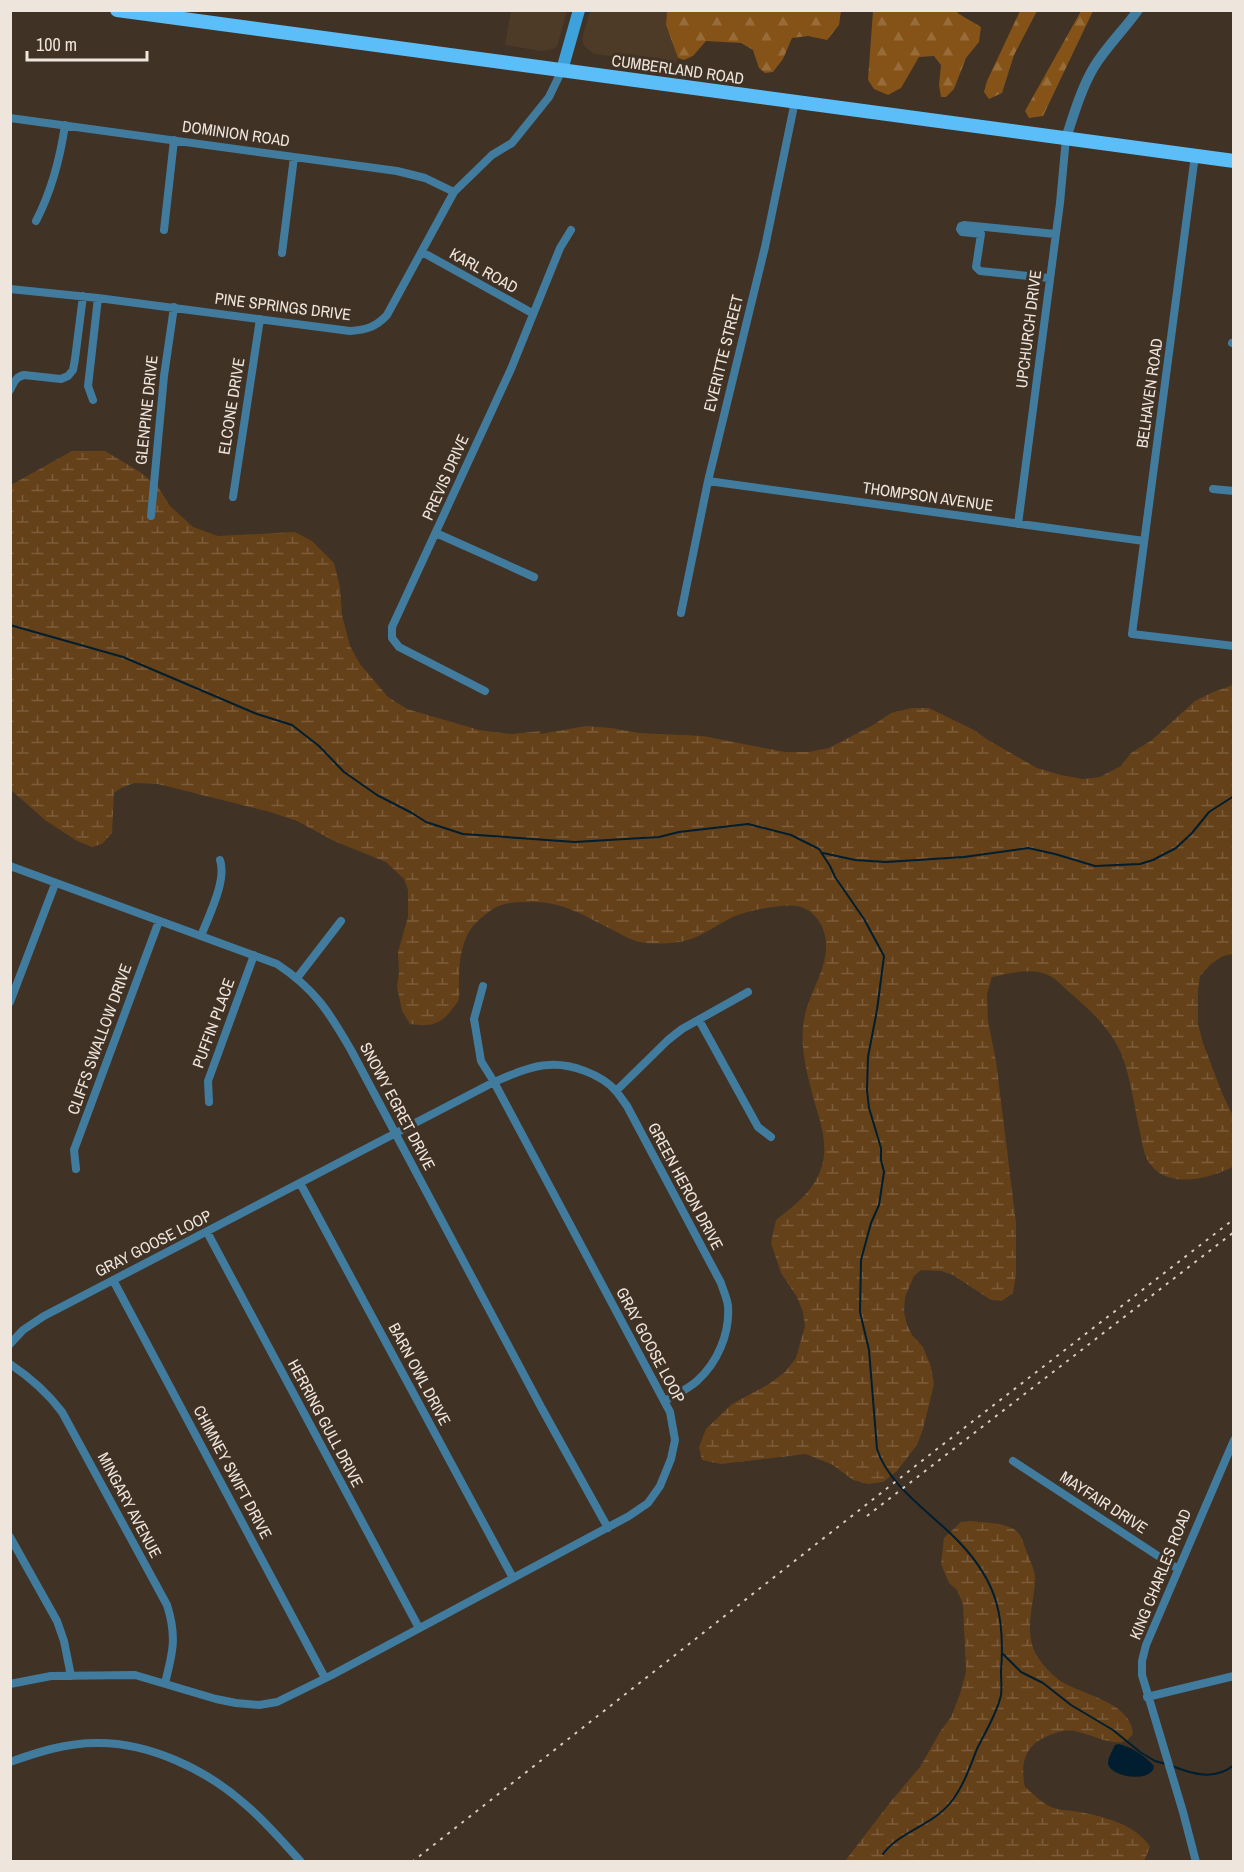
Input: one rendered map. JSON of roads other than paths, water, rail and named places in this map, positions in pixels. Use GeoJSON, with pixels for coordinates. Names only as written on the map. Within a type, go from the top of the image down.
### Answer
{"type":"FeatureCollection","features":[{"type":"Feature","properties":{"kind":"main road","name":"CUMBERLAND ROAD"},"geometry":{"type":"LineString","coordinates":[[117,10],[1233,161]]}},
{"type":"Feature","properties":{"kind":"main road"},"geometry":{"type":"LineString","coordinates":[[562,70],[579,10]]}},
{"type":"Feature","properties":{"kind":"street"},"geometry":{"type":"LineString","coordinates":[[1065,138],[1083,87],[1093,68],[1138,10]]}},
{"type":"Feature","properties":{"kind":"street","name":"PINE SPRINGS DRIVE"},"geometry":{"type":"LineString","coordinates":[[10,290],[83,296],[350,331],[373,327],[387,315],[454,192],[492,155],[512,143],[549,97],[562,70]]}},
{"type":"Feature","properties":{"kind":"street","name":"EVERITTE STREET"},"geometry":{"type":"LineString","coordinates":[[681,613],[708,481],[765,247],[795,101]]}},
{"type":"Feature","properties":{"kind":"street","name":"DOMINION ROAD"},"geometry":{"type":"LineString","coordinates":[[10,117],[413,174],[454,192]]}},
{"type":"Feature","properties":{"kind":"street"},"geometry":{"type":"LineString","coordinates":[[36,221],[56,174],[65,125]]}},
{"type":"Feature","properties":{"kind":"street","name":"UPCHURCH DRIVE"},"geometry":{"type":"LineString","coordinates":[[1018,524],[1060,204],[1065,138]]}},
{"type":"Feature","properties":{"kind":"street"},"geometry":{"type":"LineString","coordinates":[[164,230],[174,140]]}},
{"type":"Feature","properties":{"kind":"street","name":"BELHAVEN ROAD"},"geometry":{"type":"LineString","coordinates":[[1195,155],[1132,634],[1233,646]]}},
{"type":"Feature","properties":{"kind":"street"},"geometry":{"type":"LineString","coordinates":[[282,253],[294,157]]}},
{"type":"Feature","properties":{"kind":"street"},"geometry":{"type":"LineString","coordinates":[[1049,278],[980,271],[976,267],[981,234],[962,232],[960,229],[963,225],[1055,234]]}},
{"type":"Feature","properties":{"kind":"street","name":"PREVIS DRIVE"},"geometry":{"type":"LineString","coordinates":[[485,691],[399,647],[392,638],[392,627],[510,369],[560,248],[571,230]]}},
{"type":"Feature","properties":{"kind":"street","name":"KARL ROAD"},"geometry":{"type":"LineString","coordinates":[[422,252],[532,313]]}},
{"type":"Feature","properties":{"kind":"street"},"geometry":{"type":"LineString","coordinates":[[10,390],[19,376],[61,379],[73,370],[83,296]]}},
{"type":"Feature","properties":{"kind":"street"},"geometry":{"type":"LineString","coordinates":[[93,400],[88,386],[98,298]]}},
{"type":"Feature","properties":{"kind":"street","name":"GLENPINE DRIVE"},"geometry":{"type":"LineString","coordinates":[[151,516],[164,376],[174,307]]}},
{"type":"Feature","properties":{"kind":"street","name":"ELCONE DRIVE"},"geometry":{"type":"LineString","coordinates":[[233,497],[260,320]]}},
{"type":"Feature","properties":{"kind":"street","name":"THOMPSON AVENUE"},"geometry":{"type":"LineString","coordinates":[[708,481],[1144,541]]}},
{"type":"Feature","properties":{"kind":"street"},"geometry":{"type":"LineString","coordinates":[[1213,489],[1233,491]]}},
{"type":"Feature","properties":{"kind":"street"},"geometry":{"type":"LineString","coordinates":[[436,533],[534,577]]}},
{"type":"Feature","properties":{"kind":"street"},"geometry":{"type":"LineString","coordinates":[[201,936],[220,884],[223,868],[220,860]]}},
{"type":"Feature","properties":{"kind":"street","name":"SNOWY EGRET DRIVE"},"geometry":{"type":"LineString","coordinates":[[10,866],[277,964],[297,978],[317,997],[330,1014],[396,1134],[608,1528]]}},
{"type":"Feature","properties":{"kind":"street"},"geometry":{"type":"LineString","coordinates":[[10,1002],[55,884]]}},
{"type":"Feature","properties":{"kind":"street","name":"CLIFFS SWALLOW DRIVE"},"geometry":{"type":"LineString","coordinates":[[76,1168],[74,1150],[159,921]]}},
{"type":"Feature","properties":{"kind":"street"},"geometry":{"type":"LineString","coordinates":[[297,978],[341,921]]}},
{"type":"Feature","properties":{"kind":"street","name":"PUFFIN PLACE"},"geometry":{"type":"LineString","coordinates":[[209,1102],[208,1081],[254,955]]}},
{"type":"Feature","properties":{"kind":"street"},"geometry":{"type":"LineString","coordinates":[[483,986],[474,1019],[481,1061],[494,1082]]}},
{"type":"Feature","properties":{"kind":"street"},"geometry":{"type":"LineString","coordinates":[[616,1090],[682,1029],[748,992]]}},
{"type":"Feature","properties":{"kind":"street"},"geometry":{"type":"LineString","coordinates":[[699,1020],[758,1127],[771,1137]]}},
{"type":"Feature","properties":{"kind":"street","name":"GREEN HERON DRIVE"},"geometry":{"type":"LineString","coordinates":[[494,1082],[529,1068],[562,1065],[591,1074],[616,1090],[627,1106],[721,1283],[728,1304],[728,1324],[721,1347],[710,1368],[695,1383],[665,1401]]}},
{"type":"Feature","properties":{"kind":"street","name":"GRAY GOOSE LOOP"},"geometry":{"type":"LineString","coordinates":[[10,1344],[23,1330],[44,1316],[494,1082],[665,1401],[670,1412],[675,1440],[671,1459],[660,1486],[648,1503],[629,1516],[278,1702],[259,1705],[216,1699],[135,1675],[51,1676],[10,1684]]}},
{"type":"Feature","properties":{"kind":"street","name":"BARN OWL DRIVE"},"geometry":{"type":"LineString","coordinates":[[300,1183],[513,1578]]}},
{"type":"Feature","properties":{"kind":"street","name":"HERRING GULL DRIVE"},"geometry":{"type":"LineString","coordinates":[[207,1232],[419,1628]]}},
{"type":"Feature","properties":{"kind":"street","name":"CHIMNEY SWIFT DRIVE"},"geometry":{"type":"LineString","coordinates":[[113,1281],[326,1678]]}},
{"type":"Feature","properties":{"kind":"street","name":"MINGARY AVENUE"},"geometry":{"type":"LineString","coordinates":[[10,1364],[47,1392],[62,1412],[167,1605],[173,1622],[174,1649],[165,1683]]}},
{"type":"Feature","properties":{"kind":"street","name":"KING CHARLES ROAD"},"geometry":{"type":"LineString","coordinates":[[1196,1862],[1147,1697],[1142,1675],[1142,1661],[1146,1645],[1233,1440]]}},
{"type":"Feature","properties":{"kind":"street","name":"MAYFAIR DRIVE"},"geometry":{"type":"LineString","coordinates":[[1013,1461],[1178,1569]]}},
{"type":"Feature","properties":{"kind":"street"},"geometry":{"type":"LineString","coordinates":[[10,1537],[57,1621],[64,1641],[71,1676]]}},
{"type":"Feature","properties":{"kind":"street"},"geometry":{"type":"LineString","coordinates":[[1147,1697],[1233,1676]]}},
{"type":"Feature","properties":{"kind":"street"},"geometry":{"type":"LineString","coordinates":[[10,1762],[49,1749],[96,1743],[120,1744],[151,1752],[191,1768],[227,1789],[266,1824],[301,1862]]}},
{"type":"Feature","properties":{"kind":"water"},"geometry":{"type":"Polygon","coordinates":[[[1119,1744],[1146,1758],[1154,1766],[1151,1772],[1139,1777],[1122,1775],[1110,1768],[1108,1763],[1110,1756],[1115,1745],[1119,1744]]]}},
{"type":"Feature","properties":{"kind":"waterway"},"geometry":{"type":"LineString","coordinates":[[10,625],[123,657],[257,714],[292,725],[319,746],[344,772],[377,795],[426,822],[463,834],[575,842],[659,837],[679,832],[748,824],[791,835],[819,849],[864,919],[884,956],[868,1057],[867,1090],[869,1108],[881,1148],[884,1172],[879,1205],[871,1223],[861,1260],[860,1312],[869,1350],[877,1449],[883,1463],[901,1488],[960,1543],[983,1572],[996,1602],[1002,1635],[1001,1695],[994,1716],[959,1790],[951,1802],[935,1817],[898,1840],[883,1854]]}},
{"type":"Feature","properties":{"kind":"waterway"},"geometry":{"type":"LineString","coordinates":[[823,853],[855,860],[886,862],[964,857],[1028,848],[1095,866],[1140,864],[1176,848],[1209,812],[1234,796]]}},
{"type":"Feature","properties":{"kind":"waterway"},"geometry":{"type":"LineString","coordinates":[[1003,1654],[1021,1672],[1043,1683],[1071,1705],[1113,1730],[1140,1752],[1155,1761],[1166,1764]]}},
{"type":"Feature","properties":{"kind":"waterway"},"geometry":{"type":"LineString","coordinates":[[1172,1766],[1195,1773],[1211,1774],[1227,1770],[1234,1765]]}},
{"type":"Feature","properties":{"kind":"railway"},"geometry":{"type":"LineString","coordinates":[[412,1862],[937,1449],[1234,1219]]}},
{"type":"Feature","properties":{"kind":"railway"},"geometry":{"type":"LineString","coordinates":[[867,1516],[1234,1232]]}}]}
